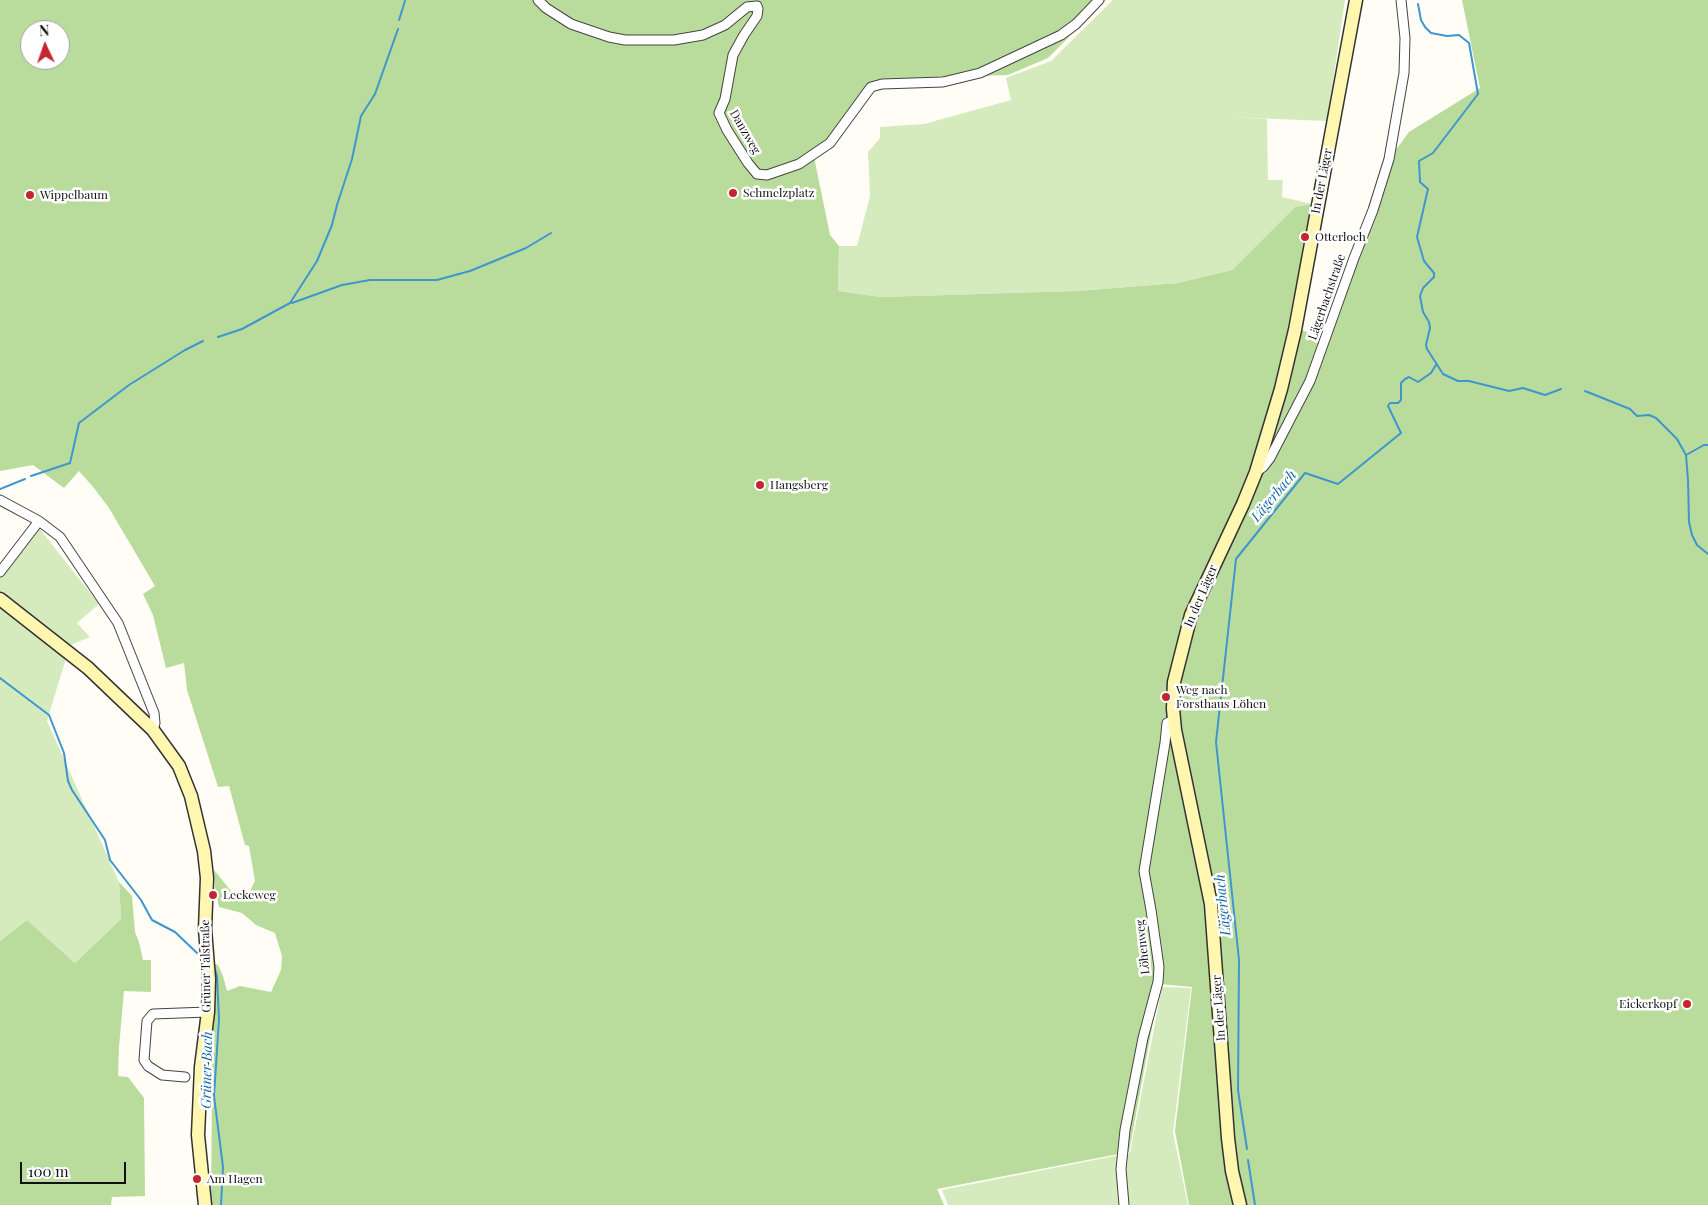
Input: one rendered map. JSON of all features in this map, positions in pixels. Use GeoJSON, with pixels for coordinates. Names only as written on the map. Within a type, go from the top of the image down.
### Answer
{"type":"FeatureCollection","features":[{"type":"Feature","properties":{"kind":"main road","name":"In der Läger"},"geometry":{"type":"LineString","coordinates":[[1240,1205],[1232,1171],[1228,1138],[1211,904],[1174,720],[1175,678],[1191,614],[1232,529],[1256,472],[1281,389],[1295,330],[1356,0]]}},
{"type":"Feature","properties":{"kind":"main road","name":"Grüner Talstraße"},"geometry":{"type":"LineString","coordinates":[[0,599],[88,668],[152,730],[182,772],[191,796],[204,851],[207,878],[205,929],[209,979],[208,1012],[201,1067],[198,1135],[205,1205]]}},
{"type":"Feature","properties":{"kind":"street","name":"Danzweg"},"geometry":{"type":"LineString","coordinates":[[538,0],[546,8],[571,24],[609,37],[625,40],[674,40],[703,35],[725,25],[747,7],[757,6],[757,16],[733,55],[725,99],[719,113],[727,130],[748,163],[757,174],[767,175],[799,164],[830,143],[871,87],[882,84],[943,82],[980,73],[1060,35],[1076,24],[1099,0]]}},
{"type":"Feature","properties":{"kind":"street","name":"Lägerbachstraße"},"geometry":{"type":"LineString","coordinates":[[1256,472],[1270,458],[1310,381],[1373,210],[1389,159],[1404,73],[1405,38],[1401,0]]}},
{"type":"Feature","properties":{"kind":"street"},"geometry":{"type":"LineString","coordinates":[[0,500],[39,521],[60,536],[118,623],[154,713],[155,723],[152,730]]}},
{"type":"Feature","properties":{"kind":"street"},"geometry":{"type":"LineString","coordinates":[[0,572],[39,521]]}},
{"type":"Feature","properties":{"kind":"street","name":"Löhenweg"},"geometry":{"type":"LineString","coordinates":[[1124,1205],[1121,1168],[1125,1130],[1143,1038],[1158,982],[1152,910],[1144,871],[1167,723],[1174,720]]}},
{"type":"Feature","properties":{"kind":"street"},"geometry":{"type":"LineString","coordinates":[[185,1077],[162,1075],[148,1066],[144,1060],[147,1021],[153,1014],[208,1012]]}},
{"type":"Feature","properties":{"kind":"green space"},"geometry":{"type":"Polygon","coordinates":[[[0,0],[1106,0],[1048,58],[1008,75],[883,79],[866,88],[814,157],[830,235],[839,246],[838,291],[881,297],[1077,291],[1178,283],[1232,270],[1295,207],[1312,204],[1288,326],[1329,339],[1389,159],[1409,132],[1480,88],[1462,0],[1708,0],[1708,1205],[1189,1205],[1175,1131],[1192,987],[1160,984],[1129,1152],[937,1189],[944,1205],[211,1205],[213,963],[218,965],[227,991],[240,986],[271,992],[281,970],[282,956],[275,933],[256,925],[242,913],[219,907],[214,870],[236,897],[248,895],[255,881],[249,846],[245,845],[229,786],[218,787],[187,690],[184,663],[166,668],[153,615],[143,594],[155,586],[109,508],[79,471],[64,488],[33,465],[0,471],[0,0]]]}},
{"type":"Feature","properties":{"kind":"green space"},"geometry":{"type":"Polygon","coordinates":[[[1113,0],[1345,0],[1327,121],[1228,117],[1267,119],[1268,180],[1283,180],[1282,197],[1312,204],[1295,207],[1232,270],[1178,283],[1077,291],[881,297],[838,291],[839,246],[857,246],[870,196],[868,152],[880,138],[880,127],[924,124],[1011,100],[1006,78],[1051,61],[1113,0]]]}},
{"type":"Feature","properties":{"kind":"green space"},"geometry":{"type":"Polygon","coordinates":[[[39,528],[99,604],[77,623],[90,637],[70,645],[47,721],[119,882],[121,919],[75,963],[27,920],[0,941],[0,572],[39,528]]]}},
{"type":"Feature","properties":{"kind":"green space"},"geometry":{"type":"Polygon","coordinates":[[[119,882],[132,896],[135,932],[143,960],[151,960],[151,992],[124,991],[118,1076],[128,1077],[144,1098],[145,1196],[112,1197],[111,1205],[0,1205],[0,941],[27,920],[75,963],[121,919],[119,882]]]}},
{"type":"Feature","properties":{"kind":"green space"},"geometry":{"type":"Polygon","coordinates":[[[1162,987],[1191,988],[1173,1133],[1188,1205],[948,1205],[942,1190],[1130,1153],[1162,987]]]}},
{"type":"Feature","properties":{"kind":"waterway"},"geometry":{"type":"LineString","coordinates":[[399,20],[405,1]]}},
{"type":"Feature","properties":{"kind":"waterway","name":"Lägerbach"},"geometry":{"type":"LineString","coordinates":[[1418,4],[1421,20],[1431,33],[1447,36],[1459,35],[1469,43],[1478,94],[1433,153],[1419,161],[1420,182],[1428,189],[1417,237],[1424,261],[1434,273],[1434,277],[1423,288],[1420,296],[1423,312],[1430,328],[1426,345],[1427,349],[1443,374],[1458,381],[1469,381],[1509,391],[1523,388],[1545,395],[1561,389]]}},
{"type":"Feature","properties":{"kind":"waterway"},"geometry":{"type":"LineString","coordinates":[[218,337],[242,329],[290,303],[317,261],[332,225],[352,159],[361,116],[375,94],[398,29]]}},
{"type":"Feature","properties":{"kind":"waterway"},"geometry":{"type":"LineString","coordinates":[[292,303],[342,285],[370,280],[437,280],[470,271],[526,248],[551,233]]}},
{"type":"Feature","properties":{"kind":"waterway"},"geometry":{"type":"LineString","coordinates":[[31,476],[70,463],[79,423],[129,385],[203,341]]}},
{"type":"Feature","properties":{"kind":"waterway","name":"Lägerbach"},"geometry":{"type":"LineString","coordinates":[[1247,1149],[1238,1090],[1239,960],[1216,742],[1236,559],[1305,473],[1338,484],[1401,433],[1388,406],[1390,403],[1398,403],[1401,400],[1401,383],[1405,379],[1409,377],[1418,382],[1431,373],[1436,365]]}},
{"type":"Feature","properties":{"kind":"waterway"},"geometry":{"type":"LineString","coordinates":[[1585,391],[1630,409],[1637,416],[1649,415],[1656,418],[1677,439],[1686,455],[1689,522],[1692,535],[1697,545],[1708,554]]}},
{"type":"Feature","properties":{"kind":"waterway"},"geometry":{"type":"LineString","coordinates":[[1686,455],[1704,445],[1708,445]]}},
{"type":"Feature","properties":{"kind":"waterway"},"geometry":{"type":"LineString","coordinates":[[0,489],[25,479]]}},
{"type":"Feature","properties":{"kind":"waterway","name":"Grüner Bach"},"geometry":{"type":"LineString","coordinates":[[0,678],[49,715],[64,753],[68,781],[105,840],[110,860],[141,900],[152,920],[175,932],[197,953]]}},
{"type":"Feature","properties":{"kind":"waterway","name":"Grüner Bach"},"geometry":{"type":"LineString","coordinates":[[214,966],[217,976],[219,1019],[214,1096],[223,1167],[221,1205]]}},
{"type":"Feature","properties":{"kind":"waterway","name":"Lägerbach"},"geometry":{"type":"LineString","coordinates":[[1248,1160],[1255,1205]]}},
{"type":"Feature","properties":{"kind":"place","name":"Schmelzplatz"},"geometry":{"type":"Point","coordinates":[733,193]}},
{"type":"Feature","properties":{"kind":"place","name":"Wippelbaum"},"geometry":{"type":"Point","coordinates":[30,195]}},
{"type":"Feature","properties":{"kind":"place","name":"Otterloch"},"geometry":{"type":"Point","coordinates":[1305,237]}},
{"type":"Feature","properties":{"kind":"place","name":"Hangsberg"},"geometry":{"type":"Point","coordinates":[760,485]}},
{"type":"Feature","properties":{"kind":"place","name":"Weg nach Forsthaus Löhen"},"geometry":{"type":"Point","coordinates":[1166,697]}},
{"type":"Feature","properties":{"kind":"place","name":"Leckeweg"},"geometry":{"type":"Point","coordinates":[213,895]}},
{"type":"Feature","properties":{"kind":"place","name":"Eickerkopf"},"geometry":{"type":"Point","coordinates":[1687,1004]}},
{"type":"Feature","properties":{"kind":"place","name":"Am Hagen"},"geometry":{"type":"Point","coordinates":[197,1179]}}]}
